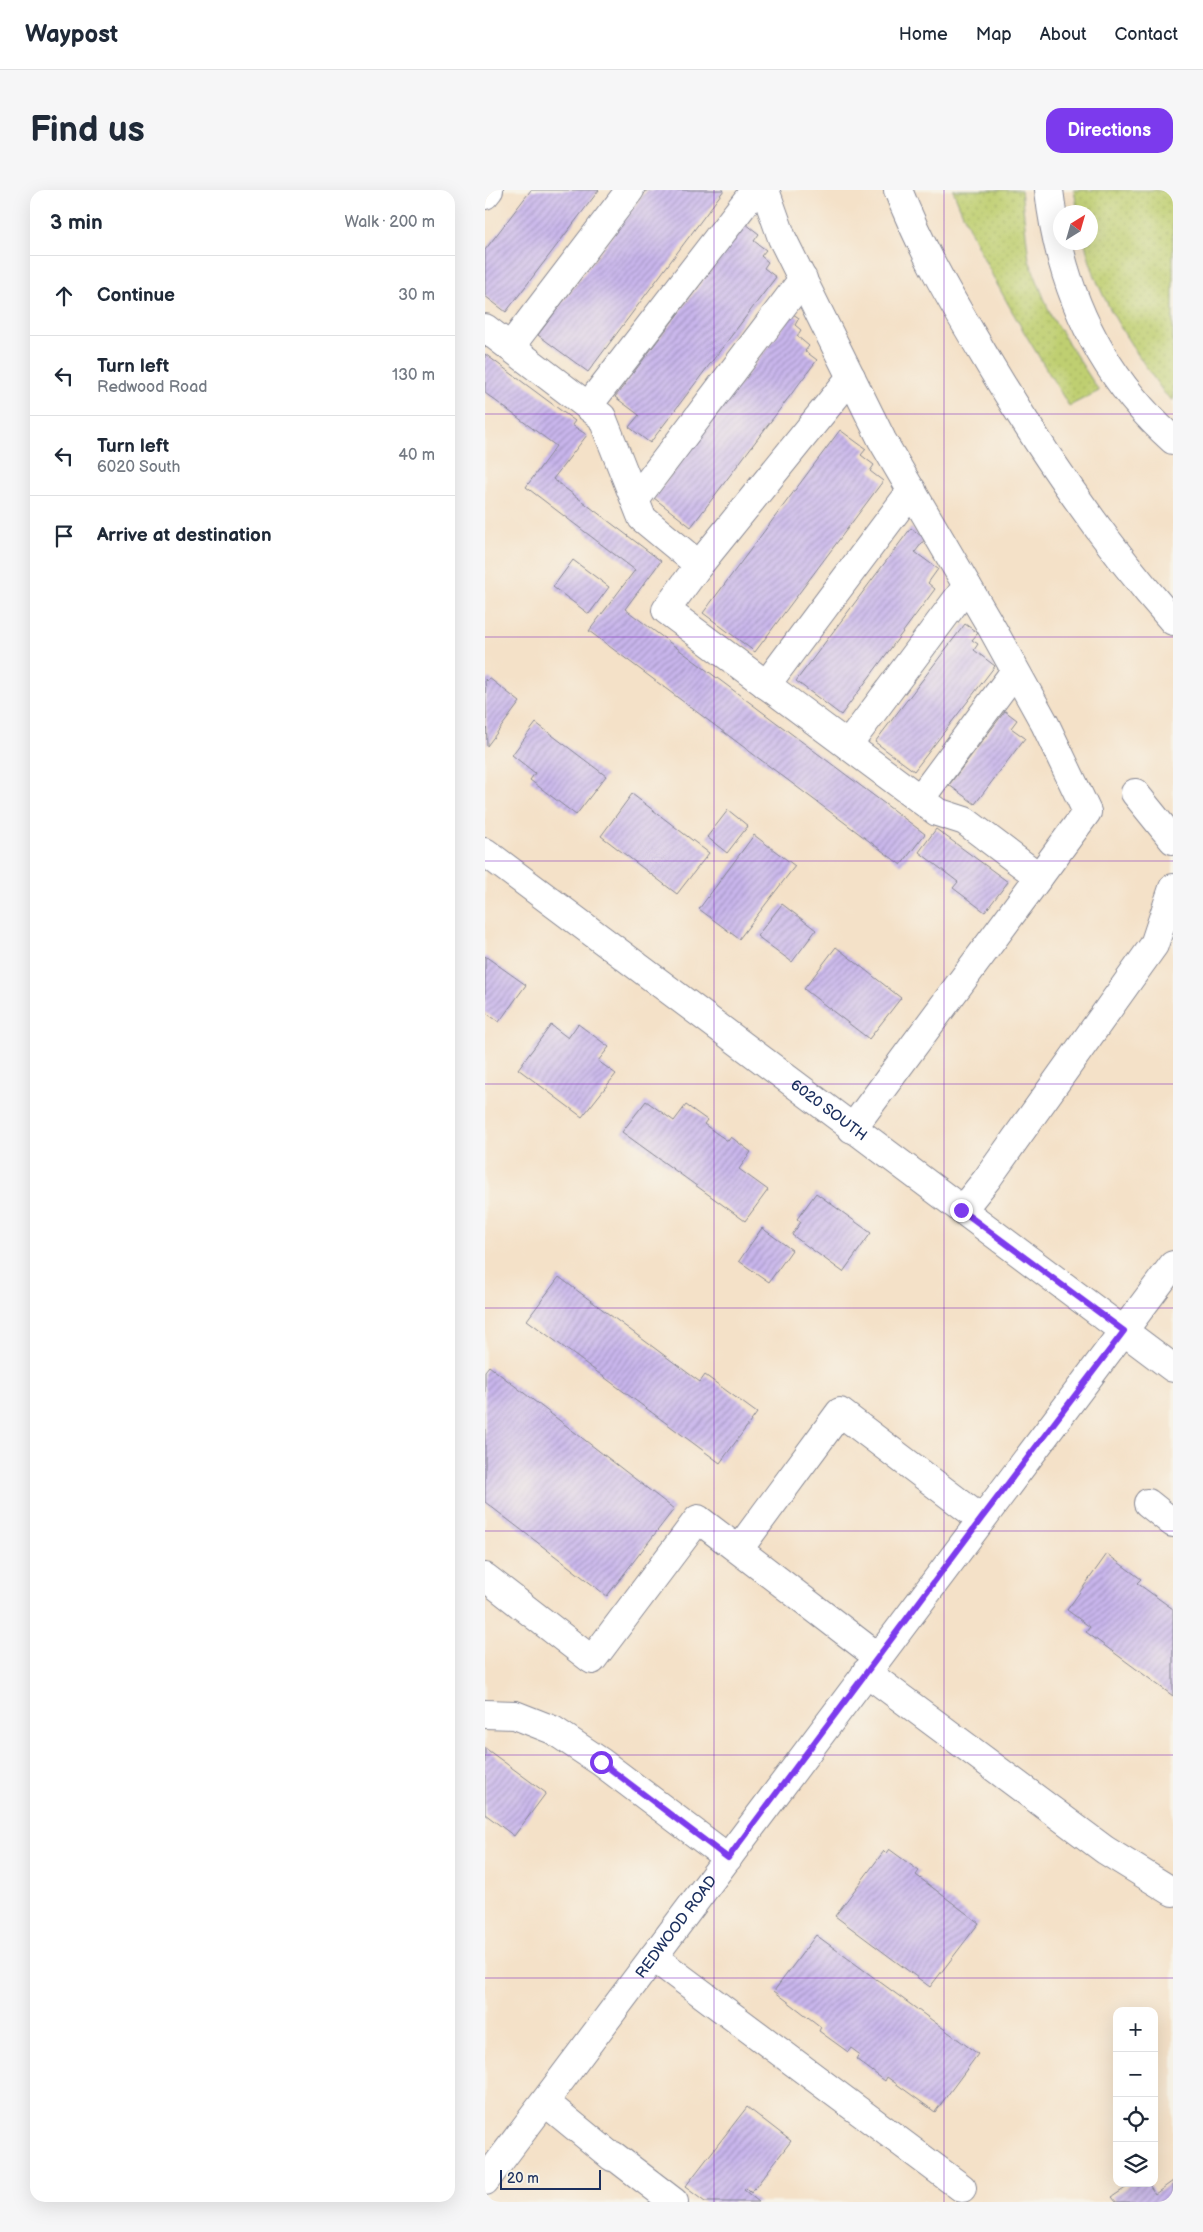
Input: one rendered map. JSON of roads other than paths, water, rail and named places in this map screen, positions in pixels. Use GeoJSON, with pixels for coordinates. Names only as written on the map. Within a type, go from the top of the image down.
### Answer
{"type":"FeatureCollection","features":[{"type":"Feature","properties":{"kind":"main road"},"geometry":{"type":"LineString","coordinates":[[485,195],[489,190]]}},
{"type":"Feature","properties":{"kind":"main road"},"geometry":{"type":"LineString","coordinates":[[510,347],[630,190]]}},
{"type":"Feature","properties":{"kind":"main road"},"geometry":{"type":"LineString","coordinates":[[588,406],[755,190]]}},
{"type":"Feature","properties":{"kind":"main road"},"geometry":{"type":"LineString","coordinates":[[765,190],[782,238],[882,440],[1045,724],[1087,812],[852,1129]]}},
{"type":"Feature","properties":{"kind":"main road"},"geometry":{"type":"LineString","coordinates":[[898,190],[931,265],[1036,441],[1092,521],[1144,588],[1173,621]]}},
{"type":"Feature","properties":{"kind":"main road"},"geometry":{"type":"LineString","coordinates":[[1049,190],[1053,224],[1065,270],[1078,309],[1095,346],[1119,382],[1147,417],[1173,440]]}},
{"type":"Feature","properties":{"kind":"main road"},"geometry":{"type":"LineString","coordinates":[[635,500],[803,279]]}},
{"type":"Feature","properties":{"kind":"main road"},"geometry":{"type":"LineString","coordinates":[[485,328],[602,417],[642,518],[699,565]]}},
{"type":"Feature","properties":{"kind":"main road"},"geometry":{"type":"LineString","coordinates":[[851,377],[699,565],[666,610],[937,812],[965,821],[1039,877]]}},
{"type":"Feature","properties":{"kind":"main road"},"geometry":{"type":"LineString","coordinates":[[766,684],[912,490]]}},
{"type":"Feature","properties":{"kind":"main road"},"geometry":{"type":"LineString","coordinates":[[848,745],[967,586]]}},
{"type":"Feature","properties":{"kind":"main road"},"geometry":{"type":"LineString","coordinates":[[920,799],[1015,671]]}},
{"type":"Feature","properties":{"kind":"main road"},"geometry":{"type":"LineString","coordinates":[[1135,793],[1173,840]]}},
{"type":"Feature","properties":{"kind":"main road","name":"6020 SOUTH"},"geometry":{"type":"LineString","coordinates":[[485,852],[1173,1368]]}},
{"type":"Feature","properties":{"kind":"main road"},"geometry":{"type":"LineString","coordinates":[[961,1210],[987,1179],[1154,945],[1173,888]]}},
{"type":"Feature","properties":{"kind":"main road","name":"REDWOOD ROAD"},"geometry":{"type":"LineString","coordinates":[[485,2181],[1173,1265]]}},
{"type":"Feature","properties":{"kind":"main road"},"geometry":{"type":"LineString","coordinates":[[739,1549],[840,1412],[981,1519]]}},
{"type":"Feature","properties":{"kind":"main road"},"geometry":{"type":"LineString","coordinates":[[1148,1504],[1173,1522]]}},
{"type":"Feature","properties":{"kind":"main road"},"geometry":{"type":"LineString","coordinates":[[485,1577],[592,1660],[698,1519],[739,1549],[872,1664],[1105,1850],[1173,1892]]}},
{"type":"Feature","properties":{"kind":"main road"},"geometry":{"type":"LineString","coordinates":[[485,1714],[515,1715],[553,1730],[601,1762],[728,1858]]}},
{"type":"Feature","properties":{"kind":"main road"},"geometry":{"type":"LineString","coordinates":[[653,1957],[961,2188]]}},
{"type":"Feature","properties":{"kind":"main road"},"geometry":{"type":"LineString","coordinates":[[545,2102],[612,2157],[614,2156],[674,2202]]}}]}
